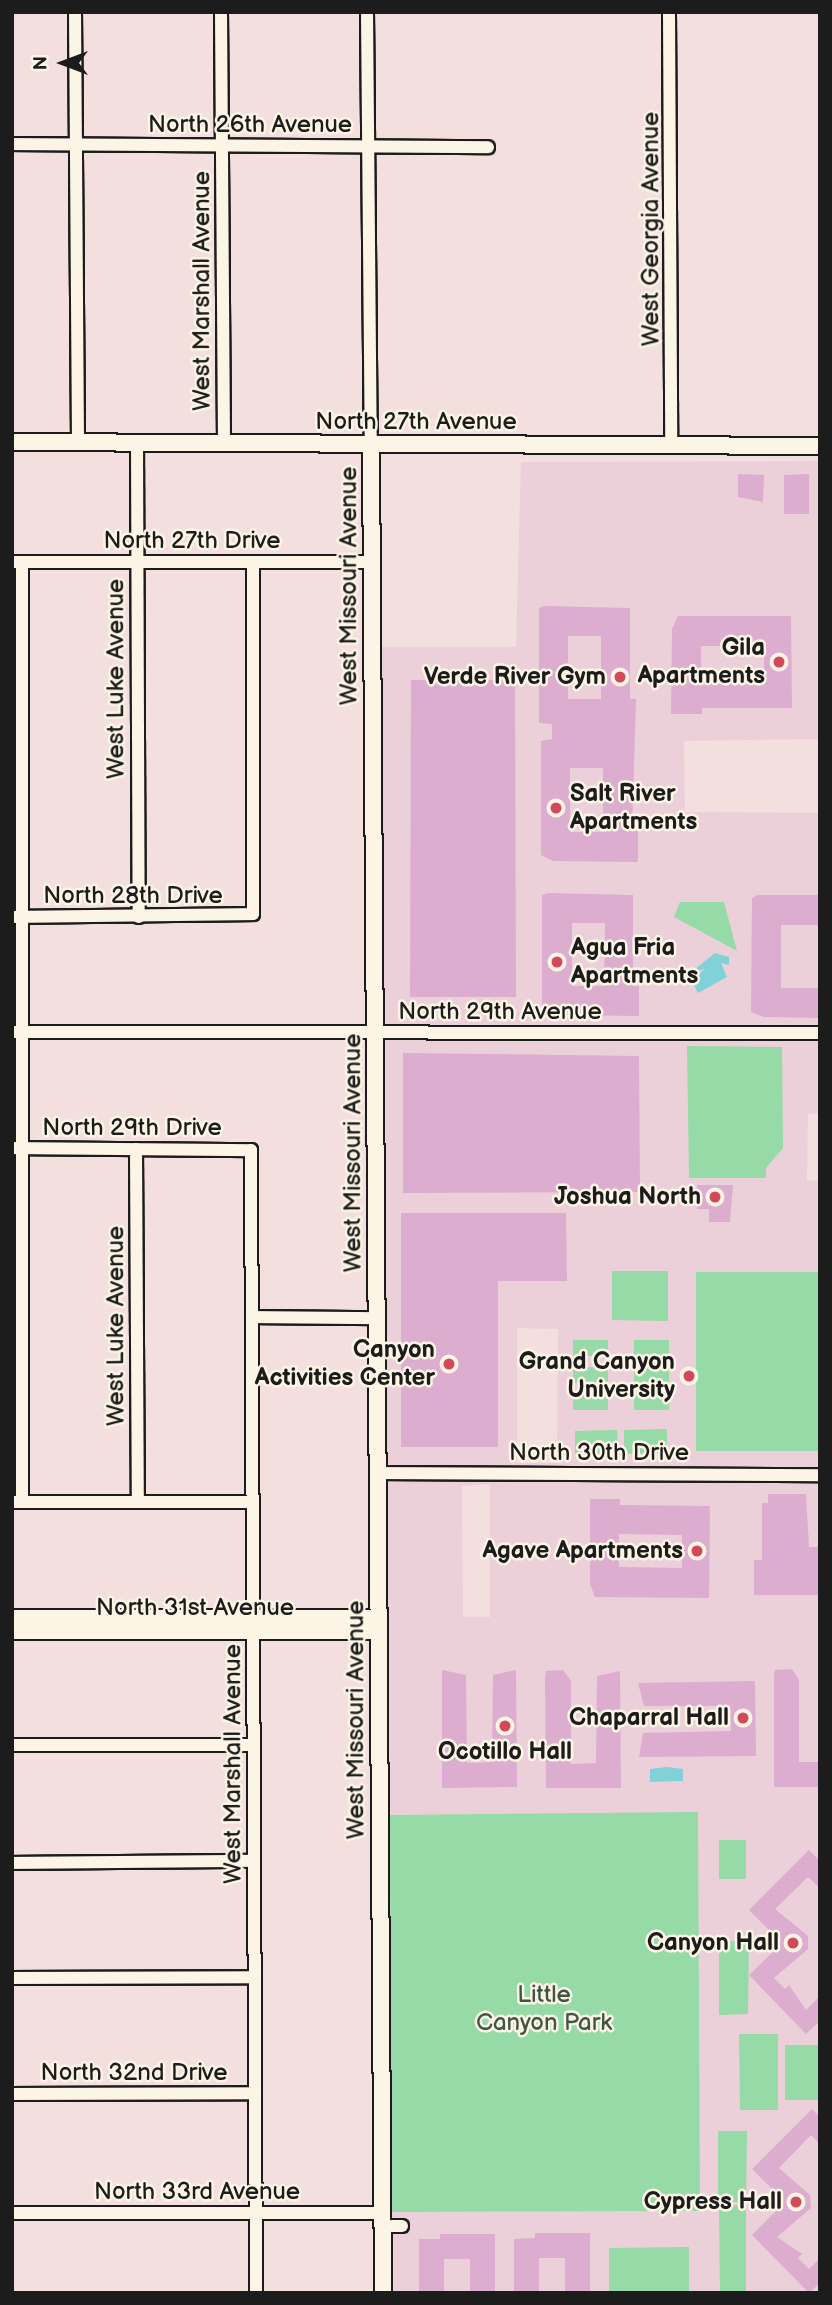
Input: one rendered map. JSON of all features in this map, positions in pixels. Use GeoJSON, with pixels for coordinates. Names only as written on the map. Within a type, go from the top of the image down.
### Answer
{"type":"FeatureCollection","features":[{"type":"Feature","properties":{"kind":"street"},"geometry":{"type":"LineString","coordinates":[[75,12],[78,442]]}},
{"type":"Feature","properties":{"kind":"street","name":"West Marshall Avenue"},"geometry":{"type":"LineString","coordinates":[[221,12],[224,444]]}},
{"type":"Feature","properties":{"kind":"street","name":"West Missouri Avenue"},"geometry":{"type":"LineString","coordinates":[[367,12],[378,1624],[392,2221],[383,2293]]}},
{"type":"Feature","properties":{"kind":"street","name":"West Georgia Avenue"},"geometry":{"type":"LineString","coordinates":[[669,12],[671,446]]}},
{"type":"Feature","properties":{"kind":"street","name":"North 26th Avenue"},"geometry":{"type":"LineString","coordinates":[[12,144],[488,147]]}},
{"type":"Feature","properties":{"kind":"street","name":"North 27th Avenue"},"geometry":{"type":"LineString","coordinates":[[12,442],[820,446]]}},
{"type":"Feature","properties":{"kind":"street","name":"West Luke Avenue"},"geometry":{"type":"LineString","coordinates":[[136,442],[139,917]]}},
{"type":"Feature","properties":{"kind":"street"},"geometry":{"type":"LineString","coordinates":[[17,562],[17,1502],[253,1502]]}},
{"type":"Feature","properties":{"kind":"street","name":"North 27th Drive"},"geometry":{"type":"LineString","coordinates":[[17,562],[372,562]]}},
{"type":"Feature","properties":{"kind":"street","name":"North 28th Drive"},"geometry":{"type":"LineString","coordinates":[[16,917],[253,914],[253,562]]}},
{"type":"Feature","properties":{"kind":"street","name":"North 29th Avenue"},"geometry":{"type":"LineString","coordinates":[[17,1032],[820,1033]]}},
{"type":"Feature","properties":{"kind":"street","name":"North 29th Drive"},"geometry":{"type":"LineString","coordinates":[[18,1148],[251,1150]]}},
{"type":"Feature","properties":{"kind":"street","name":"West Luke Avenue"},"geometry":{"type":"LineString","coordinates":[[136,1149],[138,1502]]}},
{"type":"Feature","properties":{"kind":"street","name":"West Marshall Avenue"},"geometry":{"type":"LineString","coordinates":[[251,1150],[256,2293]]}},
{"type":"Feature","properties":{"kind":"street"},"geometry":{"type":"LineString","coordinates":[[252,1317],[376,1318]]}},
{"type":"Feature","properties":{"kind":"street","name":"North 30th Drive"},"geometry":{"type":"LineString","coordinates":[[377,1473],[820,1475]]}},
{"type":"Feature","properties":{"kind":"street","name":"North 31st Avenue"},"geometry":{"type":"LineString","coordinates":[[12,1618],[70,1625]]}},
{"type":"Feature","properties":{"kind":"street","name":"North 31st Avenue"},"geometry":{"type":"LineString","coordinates":[[12,1631],[70,1625],[378,1624]]}},
{"type":"Feature","properties":{"kind":"street"},"geometry":{"type":"LineString","coordinates":[[12,1745],[254,1745]]}},
{"type":"Feature","properties":{"kind":"street"},"geometry":{"type":"LineString","coordinates":[[12,1863],[254,1861]]}},
{"type":"Feature","properties":{"kind":"street"},"geometry":{"type":"LineString","coordinates":[[12,1978],[255,1977]]}},
{"type":"Feature","properties":{"kind":"street","name":"North 32nd Drive"},"geometry":{"type":"LineString","coordinates":[[12,2094],[256,2094]]}},
{"type":"Feature","properties":{"kind":"street","name":"North 33rd Avenue"},"geometry":{"type":"LineString","coordinates":[[12,2213],[256,2213],[392,2221]]}},
{"type":"Feature","properties":{"kind":"shaded area","name":"Grand Canyon University"},"geometry":{"type":"Polygon","coordinates":[[[820,461],[820,739],[684,741],[685,812],[820,813],[820,1113],[808,1114],[807,1180],[820,1181],[820,2293],[391,2293],[391,2212],[699,2211],[698,1813],[390,1815],[379,1051],[381,647],[516,647],[521,462],[820,461]],[[517,1328],[517,1463],[557,1463],[558,1329],[517,1328]],[[490,1484],[462,1486],[463,1617],[490,1617],[490,1484]]]}},
{"type":"Feature","properties":{"kind":"green space"},"geometry":{"type":"Polygon","coordinates":[[[680,902],[724,902],[737,951],[674,917],[680,902]]]}},
{"type":"Feature","properties":{"kind":"green space"},"geometry":{"type":"Polygon","coordinates":[[[687,1046],[782,1047],[783,1148],[766,1168],[766,1178],[689,1178],[687,1046]]]}},
{"type":"Feature","properties":{"kind":"green space"},"geometry":{"type":"Polygon","coordinates":[[[612,1271],[668,1271],[668,1321],[612,1320],[612,1271]]]}},
{"type":"Feature","properties":{"kind":"green space"},"geometry":{"type":"Polygon","coordinates":[[[696,1272],[820,1272],[820,1451],[696,1451],[696,1272]]]}},
{"type":"Feature","properties":{"kind":"green space"},"geometry":{"type":"Polygon","coordinates":[[[573,1340],[608,1340],[608,1356],[573,1356],[573,1340]]]}},
{"type":"Feature","properties":{"kind":"green space"},"geometry":{"type":"Polygon","coordinates":[[[634,1340],[669,1340],[669,1356],[634,1357],[634,1340]]]}},
{"type":"Feature","properties":{"kind":"green space"},"geometry":{"type":"Polygon","coordinates":[[[573,1367],[608,1367],[608,1382],[573,1383],[573,1367]]]}},
{"type":"Feature","properties":{"kind":"green space"},"geometry":{"type":"Polygon","coordinates":[[[634,1367],[669,1367],[669,1384],[634,1384],[634,1367]]]}},
{"type":"Feature","properties":{"kind":"green space"},"geometry":{"type":"Polygon","coordinates":[[[573,1394],[608,1394],[608,1410],[573,1410],[573,1394]]]}},
{"type":"Feature","properties":{"kind":"green space"},"geometry":{"type":"Polygon","coordinates":[[[634,1394],[669,1394],[669,1410],[634,1410],[634,1394]]]}},
{"type":"Feature","properties":{"kind":"green space"},"geometry":{"type":"Polygon","coordinates":[[[667,1429],[667,1453],[624,1454],[624,1430],[667,1429]]]}},
{"type":"Feature","properties":{"kind":"green space"},"geometry":{"type":"Polygon","coordinates":[[[617,1430],[618,1454],[575,1454],[575,1431],[617,1430]]]}},
{"type":"Feature","properties":{"kind":"green space","name":"Little Canyon Park"},"geometry":{"type":"Polygon","coordinates":[[[698,1812],[700,2211],[391,2212],[390,1815],[698,1812]]]}},
{"type":"Feature","properties":{"kind":"green space"},"geometry":{"type":"Polygon","coordinates":[[[719,1840],[746,1840],[746,1879],[719,1879],[719,1840]]]}},
{"type":"Feature","properties":{"kind":"green space"},"geometry":{"type":"Polygon","coordinates":[[[719,1941],[749,1941],[748,2014],[719,2015],[719,1941]]]}},
{"type":"Feature","properties":{"kind":"green space"},"geometry":{"type":"Polygon","coordinates":[[[739,2034],[778,2034],[778,2110],[740,2110],[739,2034]]]}},
{"type":"Feature","properties":{"kind":"green space"},"geometry":{"type":"Polygon","coordinates":[[[785,2045],[820,2045],[820,2100],[785,2100],[785,2045]]]}},
{"type":"Feature","properties":{"kind":"green space"},"geometry":{"type":"Polygon","coordinates":[[[718,2131],[747,2131],[746,2202],[718,2202],[718,2131]]]}},
{"type":"Feature","properties":{"kind":"green space"},"geometry":{"type":"Polygon","coordinates":[[[719,2205],[746,2205],[746,2293],[720,2293],[719,2205]]]}},
{"type":"Feature","properties":{"kind":"green space"},"geometry":{"type":"Polygon","coordinates":[[[689,2247],[689,2293],[609,2293],[609,2248],[689,2247]]]}},
{"type":"Feature","properties":{"kind":"water"},"geometry":{"type":"Polygon","coordinates":[[[715,953],[729,957],[729,965],[721,963],[727,977],[698,993],[691,980],[705,969],[689,974],[715,953]]]}},
{"type":"Feature","properties":{"kind":"water"},"geometry":{"type":"Polygon","coordinates":[[[650,1769],[683,1769],[683,1781],[650,1782],[650,1769]]]}},
{"type":"Feature","properties":{"kind":"building"},"geometry":{"type":"Polygon","coordinates":[[[738,474],[764,475],[763,502],[738,497],[738,474]]]}},
{"type":"Feature","properties":{"kind":"building"},"geometry":{"type":"Polygon","coordinates":[[[809,474],[809,514],[784,514],[784,475],[809,474]]]}},
{"type":"Feature","properties":{"kind":"building"},"geometry":{"type":"Polygon","coordinates":[[[539,608],[630,608],[630,699],[636,699],[632,831],[638,831],[638,862],[553,861],[541,855],[541,741],[552,739],[552,724],[539,723],[539,608]],[[568,636],[568,699],[601,699],[601,636],[568,636]],[[570,768],[570,832],[603,832],[603,768],[570,768]]]}},
{"type":"Feature","properties":{"kind":"building","name":"Gila Apartments"},"geometry":{"type":"Polygon","coordinates":[[[678,616],[791,616],[792,708],[702,708],[702,714],[671,714],[672,629],[678,616]],[[701,646],[701,679],[764,679],[764,646],[701,646]]]}},
{"type":"Feature","properties":{"kind":"building"},"geometry":{"type":"Polygon","coordinates":[[[411,680],[515,680],[516,997],[410,997],[411,680]]]}},
{"type":"Feature","properties":{"kind":"building","name":"Agua Fria Apartments"},"geometry":{"type":"Polygon","coordinates":[[[542,895],[633,895],[633,986],[639,986],[639,1016],[555,1015],[542,1009],[542,895]],[[572,923],[572,986],[604,986],[605,923],[572,923]]]}},
{"type":"Feature","properties":{"kind":"building"},"geometry":{"type":"Polygon","coordinates":[[[758,895],[820,895],[820,925],[781,925],[781,988],[820,988],[820,1018],[764,1017],[751,1012],[752,898],[758,895]]]}},
{"type":"Feature","properties":{"kind":"building"},"geometry":{"type":"Polygon","coordinates":[[[403,1053],[639,1056],[640,1192],[403,1193],[403,1053]]]}},
{"type":"Feature","properties":{"kind":"building","name":"Joshua North"},"geometry":{"type":"Polygon","coordinates":[[[697,1185],[733,1185],[730,1222],[709,1222],[709,1209],[697,1209],[697,1185]]]}},
{"type":"Feature","properties":{"kind":"building","name":"Canyon Activities Center"},"geometry":{"type":"Polygon","coordinates":[[[401,1213],[566,1213],[567,1281],[498,1281],[498,1447],[401,1447],[401,1213]]]}},
{"type":"Feature","properties":{"kind":"building"},"geometry":{"type":"Polygon","coordinates":[[[768,1494],[806,1494],[809,1547],[820,1547],[820,1595],[754,1595],[754,1560],[762,1560],[762,1503],[768,1503],[768,1494]]]}},
{"type":"Feature","properties":{"kind":"building","name":"Agave Apartments"},"geometry":{"type":"Polygon","coordinates":[[[590,1499],[620,1499],[620,1505],[710,1506],[709,1598],[595,1597],[590,1584],[590,1499]],[[619,1534],[619,1567],[682,1568],[682,1535],[619,1534]]]}},
{"type":"Feature","properties":{"kind":"building"},"geometry":{"type":"Polygon","coordinates":[[[792,1669],[799,1680],[799,1762],[820,1762],[820,1787],[774,1787],[774,1675],[775,1670],[792,1669]]]}},
{"type":"Feature","properties":{"kind":"building","name":"Ocotillo Hall"},"geometry":{"type":"Polygon","coordinates":[[[442,1670],[466,1675],[467,1763],[492,1762],[493,1675],[516,1670],[517,1787],[442,1788],[442,1670]]]}},
{"type":"Feature","properties":{"kind":"building"},"geometry":{"type":"Polygon","coordinates":[[[563,1670],[571,1681],[571,1764],[596,1763],[597,1676],[620,1671],[621,1788],[546,1788],[545,1676],[546,1671],[563,1670]]]}},
{"type":"Feature","properties":{"kind":"building","name":"Chaparral Hall"},"geometry":{"type":"Polygon","coordinates":[[[755,1681],[756,1756],[639,1757],[643,1733],[731,1731],[730,1706],[644,1706],[638,1683],[755,1681]]]}},
{"type":"Feature","properties":{"kind":"building","name":"Canyon Hall"},"geometry":{"type":"Polygon","coordinates":[[[809,1850],[820,1861],[820,1888],[808,1877],[775,1909],[808,1936],[808,1949],[774,1978],[785,1989],[789,1985],[806,2010],[820,1996],[820,2021],[806,2034],[749,1975],[778,1947],[778,1939],[749,1910],[809,1850]]]}},
{"type":"Feature","properties":{"kind":"building","name":"Cypress Hall"},"geometry":{"type":"Polygon","coordinates":[[[812,2109],[820,2117],[820,2144],[811,2135],[779,2168],[810,2195],[811,2208],[777,2237],[802,2254],[798,2258],[809,2269],[820,2258],[820,2283],[809,2293],[752,2235],[781,2206],[781,2198],[752,2169],[812,2109]]]}},
{"type":"Feature","properties":{"kind":"building"},"geometry":{"type":"Polygon","coordinates":[[[535,2233],[590,2233],[590,2293],[565,2293],[565,2258],[539,2258],[539,2293],[514,2293],[514,2239],[535,2238],[535,2233]]]}},
{"type":"Feature","properties":{"kind":"building"},"geometry":{"type":"Polygon","coordinates":[[[440,2234],[495,2234],[495,2293],[470,2293],[470,2259],[444,2259],[444,2293],[419,2293],[419,2239],[440,2239],[440,2234]]]}},
{"type":"Feature","properties":{"kind":"place","name":"Gila Apartments"},"geometry":{"type":"Point","coordinates":[779,662]}},
{"type":"Feature","properties":{"kind":"place","name":"Verde River Gym"},"geometry":{"type":"Point","coordinates":[620,677]}},
{"type":"Feature","properties":{"kind":"place","name":"Salt River Apartments"},"geometry":{"type":"Point","coordinates":[556,808]}},
{"type":"Feature","properties":{"kind":"place","name":"Agua Fria Apartments"},"geometry":{"type":"Point","coordinates":[557,962]}},
{"type":"Feature","properties":{"kind":"place","name":"Joshua North"},"geometry":{"type":"Point","coordinates":[715,1197]}},
{"type":"Feature","properties":{"kind":"place","name":"Canyon Activities Center"},"geometry":{"type":"Point","coordinates":[449,1364]}},
{"type":"Feature","properties":{"kind":"place","name":"Grand Canyon University"},"geometry":{"type":"Point","coordinates":[689,1376]}},
{"type":"Feature","properties":{"kind":"place","name":"Agave Apartments"},"geometry":{"type":"Point","coordinates":[697,1551]}},
{"type":"Feature","properties":{"kind":"place","name":"Chaparral Hall"},"geometry":{"type":"Point","coordinates":[743,1718]}},
{"type":"Feature","properties":{"kind":"place","name":"Ocotillo Hall"},"geometry":{"type":"Point","coordinates":[505,1726]}},
{"type":"Feature","properties":{"kind":"place","name":"Canyon Hall"},"geometry":{"type":"Point","coordinates":[793,1943]}},
{"type":"Feature","properties":{"kind":"place","name":"Cypress Hall"},"geometry":{"type":"Point","coordinates":[796,2202]}}]}
